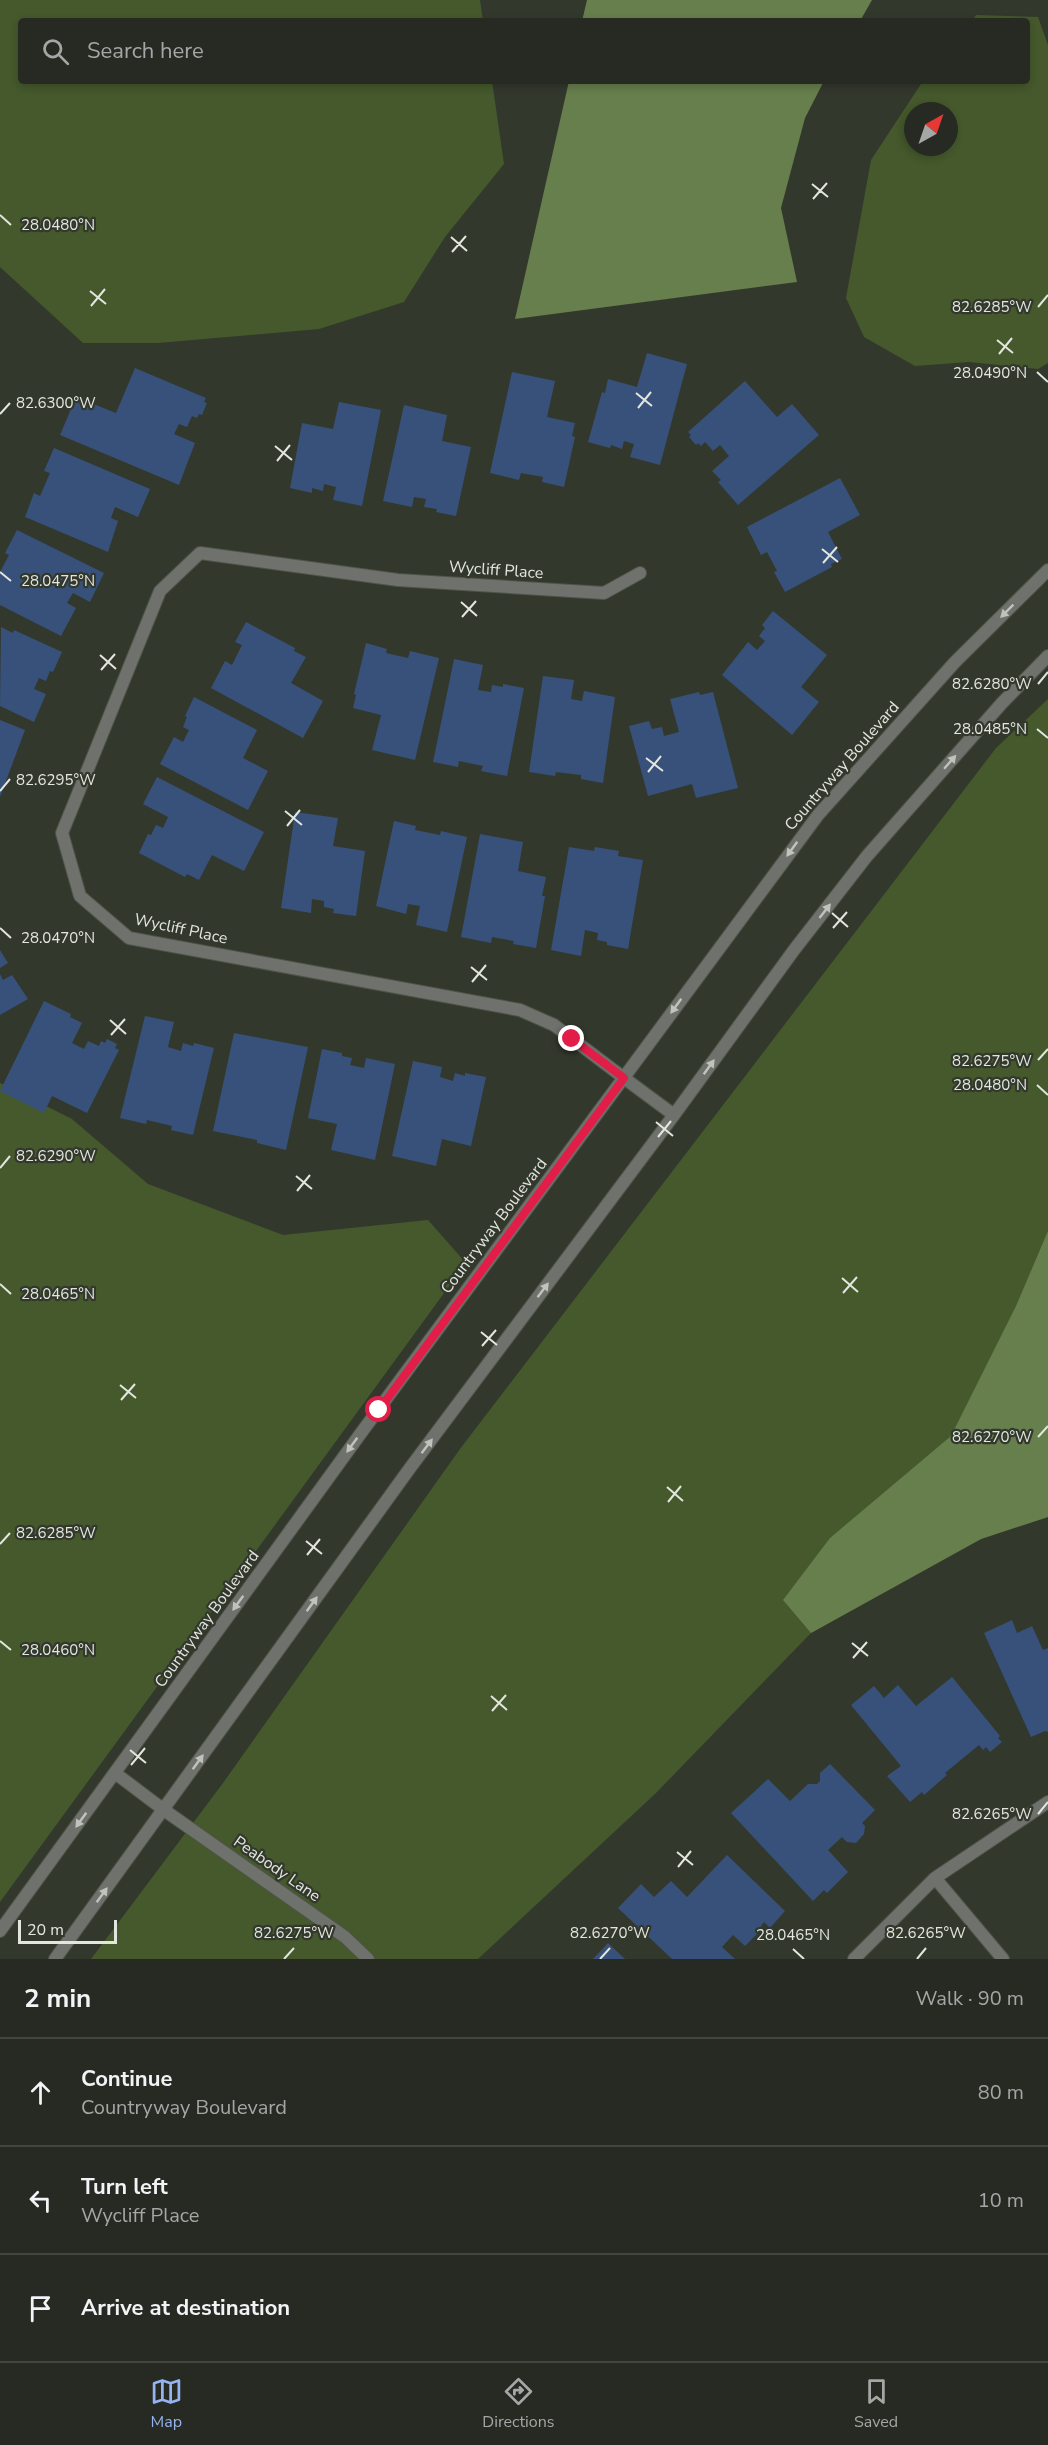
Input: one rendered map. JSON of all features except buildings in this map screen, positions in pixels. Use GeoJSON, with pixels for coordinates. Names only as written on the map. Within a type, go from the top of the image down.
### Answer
{"type":"FeatureCollection","features":[{"type":"Feature","properties":{"kind":"street","name":"Wycliff Place"},"geometry":{"type":"LineString","coordinates":[[624,1078],[554,1026],[520,1010],[129,938],[80,896],[62,833],[160,591],[200,553],[398,580],[604,593],[640,573]]}},
{"type":"Feature","properties":{"kind":"street","name":"Countryway Boulevard"},"geometry":{"type":"LineString","coordinates":[[0,1930],[361,1433],[818,815],[955,662],[1048,570]]}},
{"type":"Feature","properties":{"kind":"street"},"geometry":{"type":"LineString","coordinates":[[55,1959],[410,1468],[794,950],[867,856],[1002,703],[1048,656]]}},
{"type":"Feature","properties":{"kind":"street"},"geometry":{"type":"LineString","coordinates":[[624,1078],[674,1114]]}},
{"type":"Feature","properties":{"kind":"street","name":"Peabody Lane"},"geometry":{"type":"LineString","coordinates":[[116,1773],[164,1810],[345,1937],[368,1959]]}},
{"type":"Feature","properties":{"kind":"street"},"geometry":{"type":"LineString","coordinates":[[854,1959],[935,1878],[1048,1802]]}},
{"type":"Feature","properties":{"kind":"street"},"geometry":{"type":"LineString","coordinates":[[935,1878],[1003,1959]]}},
{"type":"Feature","properties":{"kind":"shaded area"},"geometry":{"type":"Polygon","coordinates":[[[0,0],[480,0],[483,18],[18,18],[18,84],[492,84],[504,164],[445,237],[404,302],[319,329],[158,343],[83,343],[0,267],[0,0]]]}},
{"type":"Feature","properties":{"kind":"shaded area"},"geometry":{"type":"Polygon","coordinates":[[[587,0],[872,0],[862,18],[583,18],[587,0]]]}},
{"type":"Feature","properties":{"kind":"shaded area"},"geometry":{"type":"Polygon","coordinates":[[[976,15],[1038,17],[1048,45],[1048,363],[1038,369],[969,362],[915,366],[864,337],[846,298],[871,160],[904,110],[904,156],[958,156],[958,102],[909,102],[921,84],[1030,84],[1030,18],[974,18],[976,15]]]}},
{"type":"Feature","properties":{"kind":"shaded area"},"geometry":{"type":"Polygon","coordinates":[[[568,84],[822,84],[805,118],[781,208],[797,282],[515,319],[568,84]]]}},
{"type":"Feature","properties":{"kind":"shaded area"},"geometry":{"type":"Polygon","coordinates":[[[1048,699],[1048,1517],[981,1539],[811,1633],[656,1793],[478,1959],[91,1959],[223,1783],[460,1449],[996,748],[1048,699]]]}},
{"type":"Feature","properties":{"kind":"shaded area"},"geometry":{"type":"Polygon","coordinates":[[[0,1083],[72,1119],[148,1184],[283,1235],[428,1220],[466,1263],[0,1902],[0,1083]]]}},
{"type":"Feature","properties":{"kind":"shaded area"},"geometry":{"type":"Polygon","coordinates":[[[1048,1231],[1048,1517],[981,1539],[811,1633],[783,1600],[830,1538],[951,1436],[1016,1306],[1048,1231]]]}},
{"type":"Feature","properties":{"kind":"route"},"geometry":{"type":"LineString","coordinates":[[379,1410],[624,1078],[572,1039]]}}]}
